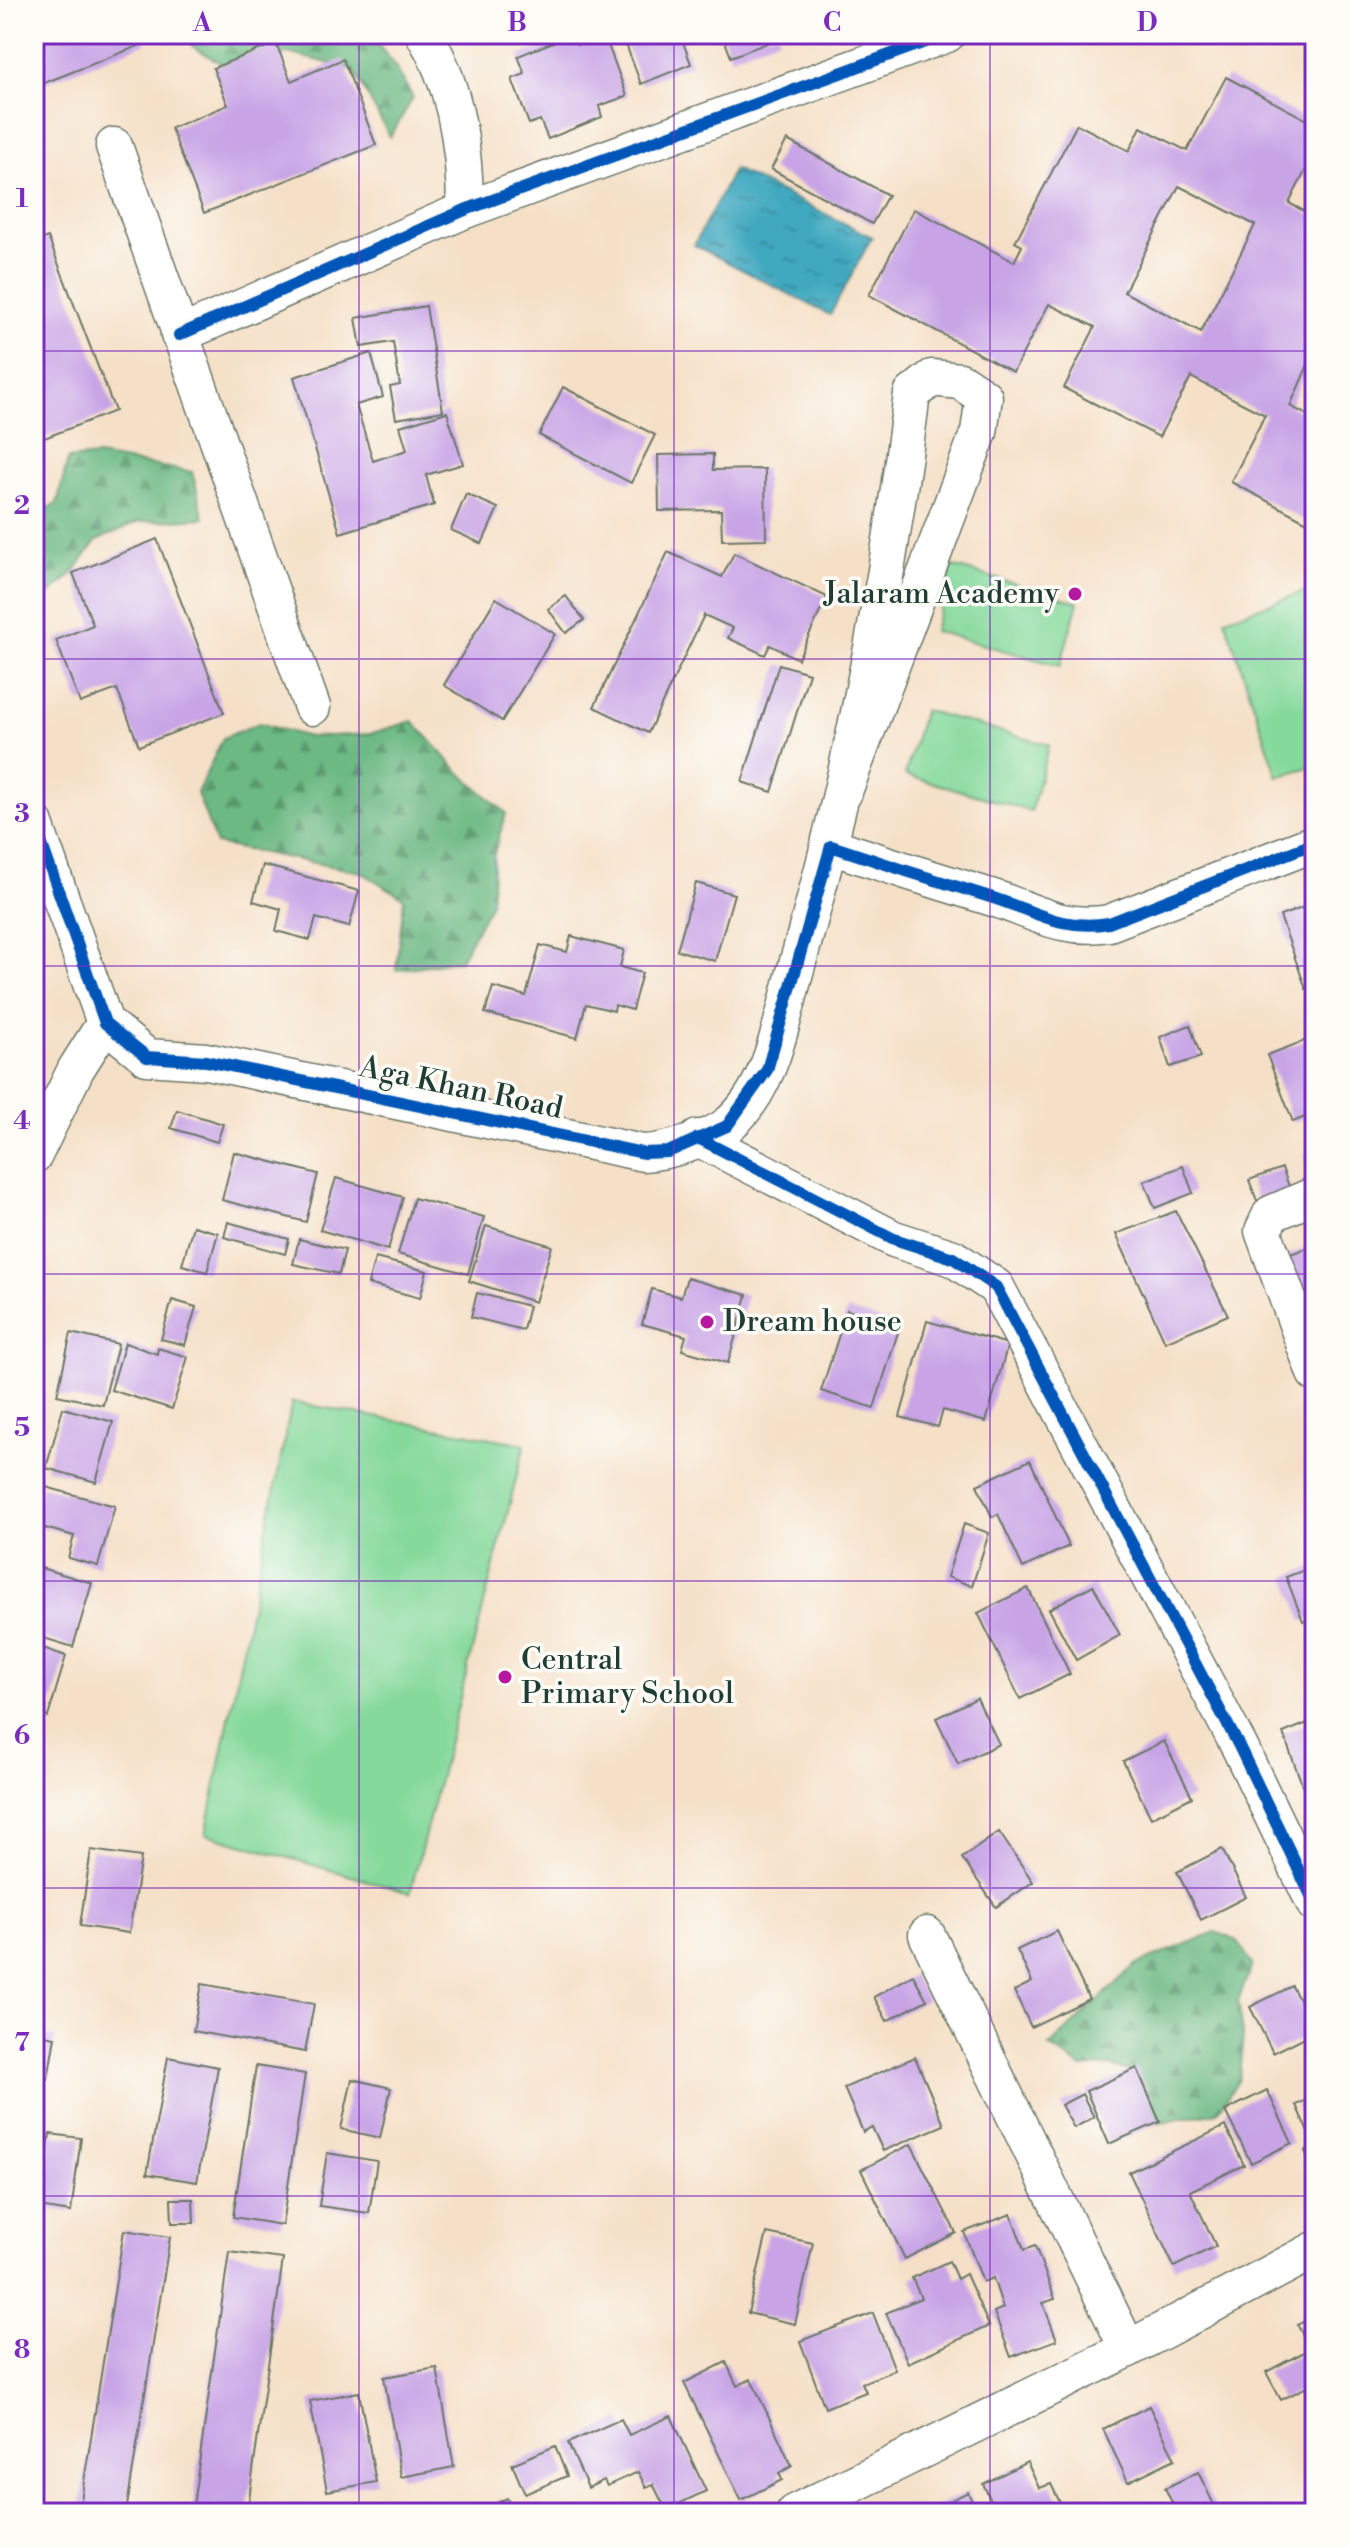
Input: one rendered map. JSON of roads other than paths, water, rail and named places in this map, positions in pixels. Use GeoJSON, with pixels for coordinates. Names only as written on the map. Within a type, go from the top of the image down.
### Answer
{"type":"FeatureCollection","features":[{"type":"Feature","properties":{"kind":"street"},"geometry":{"type":"LineString","coordinates":[[424,34],[447,84],[459,128],[465,210]]}},
{"type":"Feature","properties":{"kind":"street"},"geometry":{"type":"LineString","coordinates":[[179,335],[465,210],[947,34]]}},
{"type":"Feature","properties":{"kind":"street"},"geometry":{"type":"LineString","coordinates":[[114,146],[312,707]]}},
{"type":"Feature","properties":{"kind":"street"},"geometry":{"type":"LineString","coordinates":[[932,378],[960,381],[984,397],[979,432],[843,794],[887,562],[912,394],[932,378]]}},
{"type":"Feature","properties":{"kind":"street","name":"Aga Khan Road"},"geometry":{"type":"LineString","coordinates":[[105,1023],[147,1057],[206,1061],[643,1153],[668,1152],[727,1126],[767,1070],[843,794]]}},
{"type":"Feature","properties":{"kind":"street"},"geometry":{"type":"LineString","coordinates":[[34,822],[105,1023],[76,1069],[34,1155]]}},
{"type":"Feature","properties":{"kind":"street"},"geometry":{"type":"LineString","coordinates":[[831,846],[994,898],[1051,921],[1081,927],[1109,923],[1315,843]]}},
{"type":"Feature","properties":{"kind":"street"},"geometry":{"type":"LineString","coordinates":[[698,1138],[894,1239],[953,1258],[996,1287],[1239,1746],[1315,1904]]}},
{"type":"Feature","properties":{"kind":"street"},"geometry":{"type":"LineString","coordinates":[[1315,1195],[1271,1214],[1263,1231],[1315,1373]]}},
{"type":"Feature","properties":{"kind":"street"},"geometry":{"type":"LineString","coordinates":[[927,1935],[1128,2349]]}},
{"type":"Feature","properties":{"kind":"street"},"geometry":{"type":"LineString","coordinates":[[794,2513],[1128,2349],[1315,2250]]}},
{"type":"Feature","properties":{"kind":"water"},"geometry":{"type":"Polygon","coordinates":[[[734,169],[872,237],[830,315],[694,245],[734,169]]]}},
{"type":"Feature","properties":{"kind":"place","name":"Jalaram Academy"},"geometry":{"type":"Point","coordinates":[1075,594]}},
{"type":"Feature","properties":{"kind":"place","name":"Dream house"},"geometry":{"type":"Point","coordinates":[707,1322]}},
{"type":"Feature","properties":{"kind":"place","name":"Central Primary School"},"geometry":{"type":"Point","coordinates":[505,1677]}}]}
